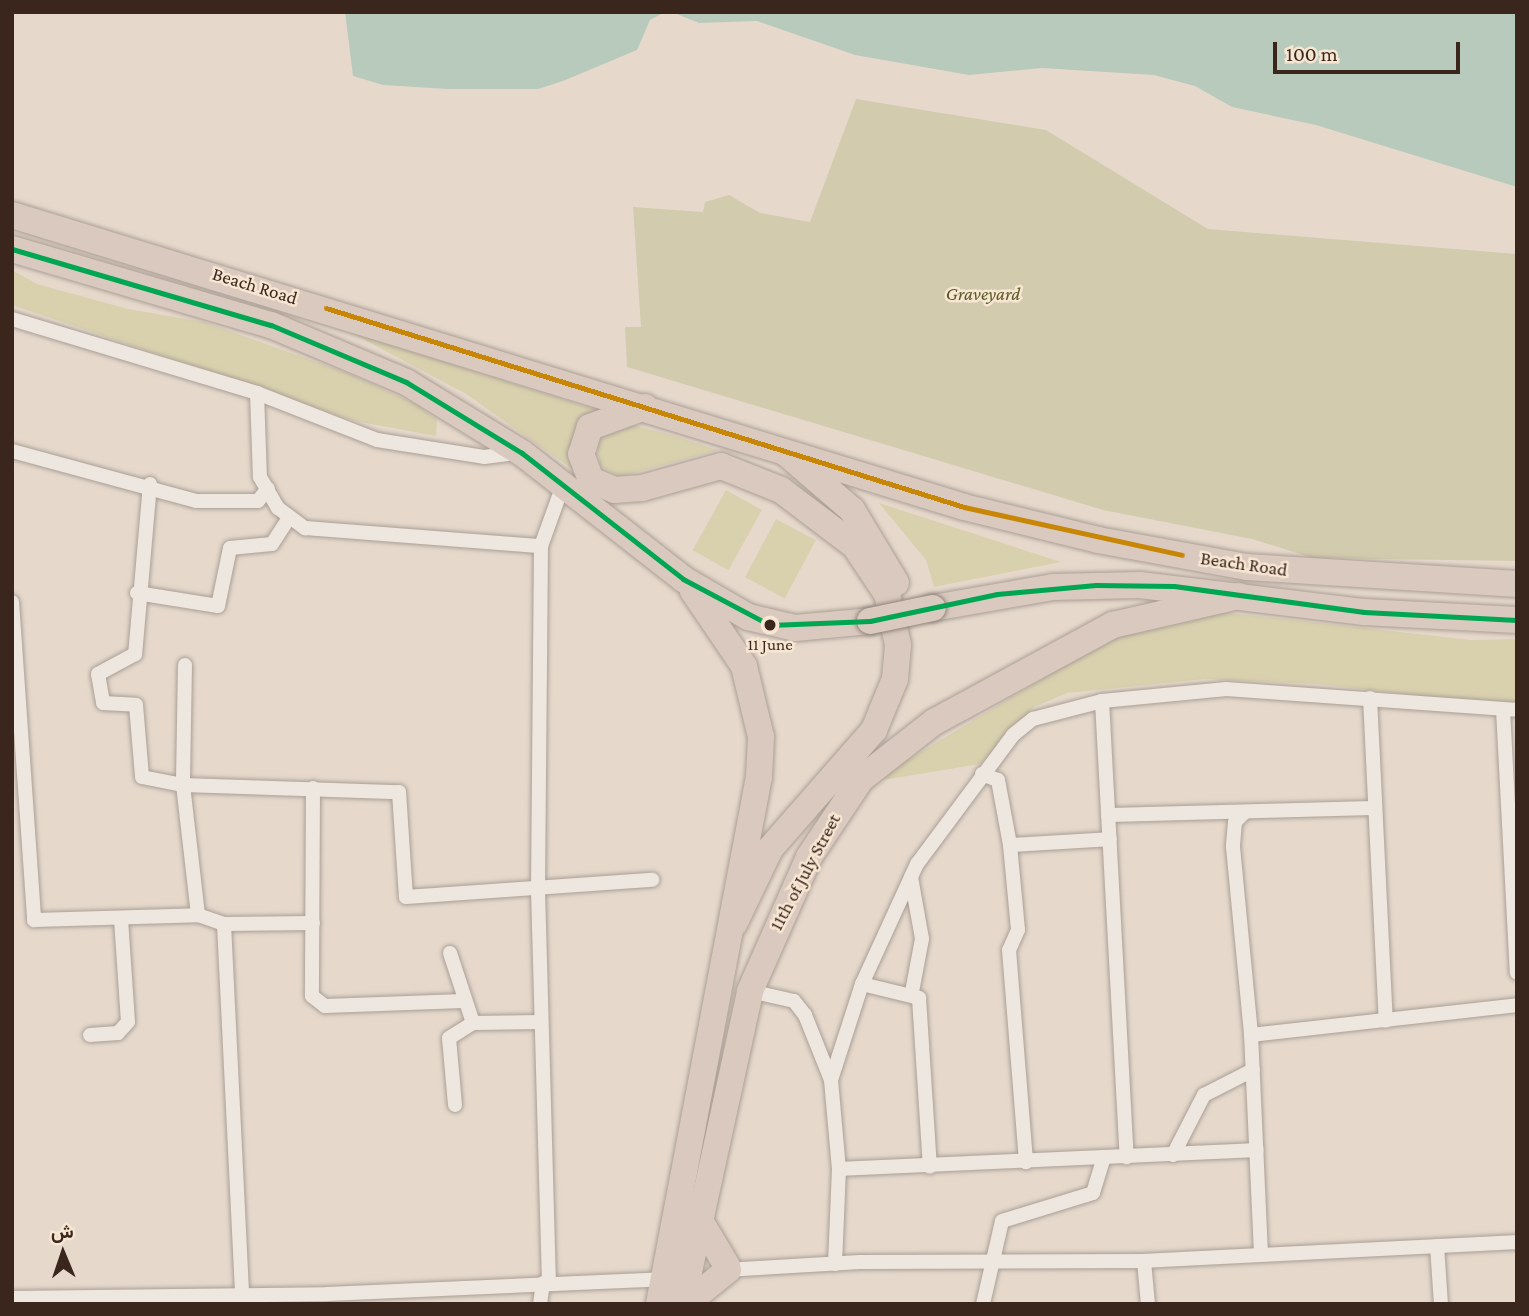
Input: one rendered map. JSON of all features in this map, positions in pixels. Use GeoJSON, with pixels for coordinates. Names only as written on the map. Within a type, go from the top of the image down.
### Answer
{"type":"FeatureCollection","features":[{"type":"Feature","properties":{"kind":"highway","name":"Beach Road"},"geometry":{"type":"LineString","coordinates":[[12,215],[773,443],[964,507],[1098,540],[1247,567],[1517,584]]}},
{"type":"Feature","properties":{"kind":"highway","name":"Beach Road"},"geometry":{"type":"LineString","coordinates":[[12,249],[344,352],[522,453],[562,488],[683,579],[770,625],[870,621],[933,608],[1096,585],[1239,596],[1364,612],[1517,620]]}},
{"type":"Feature","properties":{"kind":"highway"},"geometry":{"type":"LineString","coordinates":[[646,406],[590,427],[582,454],[591,480],[614,490],[642,488],[721,466],[781,490],[855,546],[887,594],[898,645],[895,679],[874,730],[770,849],[734,924]]}},
{"type":"Feature","properties":{"kind":"highway"},"geometry":{"type":"LineString","coordinates":[[773,443],[852,510],[877,542],[902,598],[909,638],[901,699],[861,779]]}},
{"type":"Feature","properties":{"kind":"highway"},"geometry":{"type":"LineString","coordinates":[[661,1291],[734,924],[761,737],[744,666],[683,579]]}},
{"type":"Feature","properties":{"kind":"highway","name":"11th of July Street"},"geometry":{"type":"LineString","coordinates":[[684,1304],[699,1219],[750,991],[809,857],[861,779],[934,722],[1113,625],[1239,596]]}},
{"type":"Feature","properties":{"kind":"highway"},"geometry":{"type":"LineString","coordinates":[[684,1304],[729,1268],[699,1219]]}},
{"type":"Feature","properties":{"kind":"street"},"geometry":{"type":"LineString","coordinates":[[12,319],[257,393],[377,440],[474,456],[522,453]]}},
{"type":"Feature","properties":{"kind":"street"},"geometry":{"type":"LineString","coordinates":[[257,393],[260,477],[289,518],[305,528],[541,546]]}},
{"type":"Feature","properties":{"kind":"street"},"geometry":{"type":"LineString","coordinates":[[12,452],[150,484],[196,501],[258,501],[268,488]]}},
{"type":"Feature","properties":{"kind":"street"},"geometry":{"type":"LineString","coordinates":[[150,484],[137,593],[135,654],[100,670],[102,701],[136,705],[142,777],[183,785],[399,792],[406,897],[538,890],[652,880]]}},
{"type":"Feature","properties":{"kind":"street"},"geometry":{"type":"LineString","coordinates":[[540,1304],[546,1283],[538,890],[541,546],[562,488]]}},
{"type":"Feature","properties":{"kind":"street"},"geometry":{"type":"LineString","coordinates":[[137,593],[218,606],[230,548],[272,544],[289,518]]}},
{"type":"Feature","properties":{"kind":"street"},"geometry":{"type":"LineString","coordinates":[[12,602],[34,920],[198,915],[224,924],[313,923]]}},
{"type":"Feature","properties":{"kind":"street"},"geometry":{"type":"LineString","coordinates":[[185,666],[183,785],[198,915]]}},
{"type":"Feature","properties":{"kind":"street"},"geometry":{"type":"LineString","coordinates":[[831,1080],[862,984],[911,877],[982,774],[1033,719],[1102,701],[1226,689],[1510,710],[1517,973]]}},
{"type":"Feature","properties":{"kind":"street"},"geometry":{"type":"LineString","coordinates":[[1370,698],[1386,1021]]}},
{"type":"Feature","properties":{"kind":"street"},"geometry":{"type":"LineString","coordinates":[[1102,701],[1127,1157]]}},
{"type":"Feature","properties":{"kind":"street"},"geometry":{"type":"LineString","coordinates":[[982,774],[998,780],[1010,845],[1018,930],[1009,950],[1026,1162]]}},
{"type":"Feature","properties":{"kind":"street"},"geometry":{"type":"LineString","coordinates":[[313,788],[316,1003],[463,1001]]}},
{"type":"Feature","properties":{"kind":"street"},"geometry":{"type":"LineString","coordinates":[[1108,816],[1375,808]]}},
{"type":"Feature","properties":{"kind":"street"},"geometry":{"type":"LineString","coordinates":[[1245,812],[1235,822],[1233,847],[1254,1070],[1261,1254]]}},
{"type":"Feature","properties":{"kind":"street"},"geometry":{"type":"LineString","coordinates":[[1010,845],[1110,839]]}},
{"type":"Feature","properties":{"kind":"street"},"geometry":{"type":"LineString","coordinates":[[911,877],[922,939],[912,992],[923,1009],[930,1167]]}},
{"type":"Feature","properties":{"kind":"street"},"geometry":{"type":"LineString","coordinates":[[90,1035],[118,1033],[128,1023],[121,919]]}},
{"type":"Feature","properties":{"kind":"street"},"geometry":{"type":"LineString","coordinates":[[224,924],[242,1294]]}},
{"type":"Feature","properties":{"kind":"street"},"geometry":{"type":"LineString","coordinates":[[450,953],[463,1001],[473,1023]]}},
{"type":"Feature","properties":{"kind":"street"},"geometry":{"type":"LineString","coordinates":[[862,984],[912,992]]}},
{"type":"Feature","properties":{"kind":"street"},"geometry":{"type":"LineString","coordinates":[[750,991],[794,1001],[831,1080],[839,1168],[835,1264]]}},
{"type":"Feature","properties":{"kind":"street"},"geometry":{"type":"LineString","coordinates":[[1251,1035],[1517,1005]]}},
{"type":"Feature","properties":{"kind":"street"},"geometry":{"type":"LineString","coordinates":[[455,1105],[449,1038],[473,1023],[541,1022]]}},
{"type":"Feature","properties":{"kind":"street"},"geometry":{"type":"LineString","coordinates":[[1173,1155],[1204,1095],[1254,1070]]}},
{"type":"Feature","properties":{"kind":"street"},"geometry":{"type":"LineString","coordinates":[[839,1168],[930,1167],[1257,1150]]}},
{"type":"Feature","properties":{"kind":"street"},"geometry":{"type":"LineString","coordinates":[[983,1304],[995,1263],[1002,1221],[1093,1193],[1104,1158]]}},
{"type":"Feature","properties":{"kind":"street"},"geometry":{"type":"LineString","coordinates":[[691,1260],[729,1268],[835,1264],[1144,1261],[1517,1242]]}},
{"type":"Feature","properties":{"kind":"street"},"geometry":{"type":"LineString","coordinates":[[1437,1245],[1441,1304]]}},
{"type":"Feature","properties":{"kind":"street"},"geometry":{"type":"LineString","coordinates":[[1144,1261],[1148,1304]]}},
{"type":"Feature","properties":{"kind":"street"},"geometry":{"type":"LineString","coordinates":[[12,1298],[242,1294],[546,1283],[661,1291]]}},
{"type":"Feature","properties":{"kind":"shaded area"},"geometry":{"type":"Polygon","coordinates":[[[345,12],[665,12],[650,20],[637,50],[563,81],[538,89],[448,89],[383,85],[353,76],[345,12]]]}},
{"type":"Feature","properties":{"kind":"shaded area"},"geometry":{"type":"Polygon","coordinates":[[[672,12],[1517,12],[1517,187],[1316,125],[1232,107],[1195,86],[1154,75],[1042,68],[969,75],[855,55],[757,21],[699,23],[672,12]]]}},
{"type":"Feature","properties":{"kind":"shaded area"},"geometry":{"type":"Polygon","coordinates":[[[12,270],[37,284],[128,309],[204,322],[347,373],[416,404],[437,420],[436,436],[355,421],[12,305],[12,270]]]}},
{"type":"Feature","properties":{"kind":"shaded area"},"geometry":{"type":"Polygon","coordinates":[[[350,332],[597,410],[589,419],[578,473],[466,394],[350,332]]]}},
{"type":"Feature","properties":{"kind":"shaded area"},"geometry":{"type":"Polygon","coordinates":[[[624,423],[718,450],[619,477],[600,465],[597,447],[599,437],[624,423]]]}},
{"type":"Feature","properties":{"kind":"shaded area"},"geometry":{"type":"Polygon","coordinates":[[[726,490],[762,510],[728,570],[693,550],[726,490]]]}},
{"type":"Feature","properties":{"kind":"shaded area"},"geometry":{"type":"Polygon","coordinates":[[[879,503],[1061,562],[934,587],[926,560],[879,503]]]}},
{"type":"Feature","properties":{"kind":"shaded area"},"geometry":{"type":"Polygon","coordinates":[[[776,519],[816,540],[785,598],[745,577],[776,519]]]}},
{"type":"Feature","properties":{"kind":"shaded area"},"geometry":{"type":"Polygon","coordinates":[[[1211,611],[1471,640],[1517,639],[1517,707],[1318,684],[1205,679],[1067,693],[1034,707],[980,764],[871,782],[1115,635],[1211,611]]]}},
{"type":"Feature","properties":{"kind":"green space","name":"Graveyard"},"geometry":{"type":"Polygon","coordinates":[[[856,99],[1046,130],[1208,229],[1517,254],[1517,561],[1313,558],[1252,539],[1103,510],[627,367],[625,327],[641,327],[633,207],[703,212],[705,202],[729,195],[760,213],[810,222],[856,99]]]}},
{"type":"Feature","properties":{"kind":"transit line"},"geometry":{"type":"LineString","coordinates":[[12,249],[271,325],[406,382],[522,453],[683,579],[770,625],[870,621],[997,594],[1096,585],[1174,586],[1364,612],[1517,620]]}},
{"type":"Feature","properties":{"kind":"transit line"},"geometry":{"type":"LineString","coordinates":[[326,308],[964,507],[1182,555]]}},
{"type":"Feature","properties":{"kind":"place","name":"11 June"},"geometry":{"type":"Point","coordinates":[770,625]}}]}
